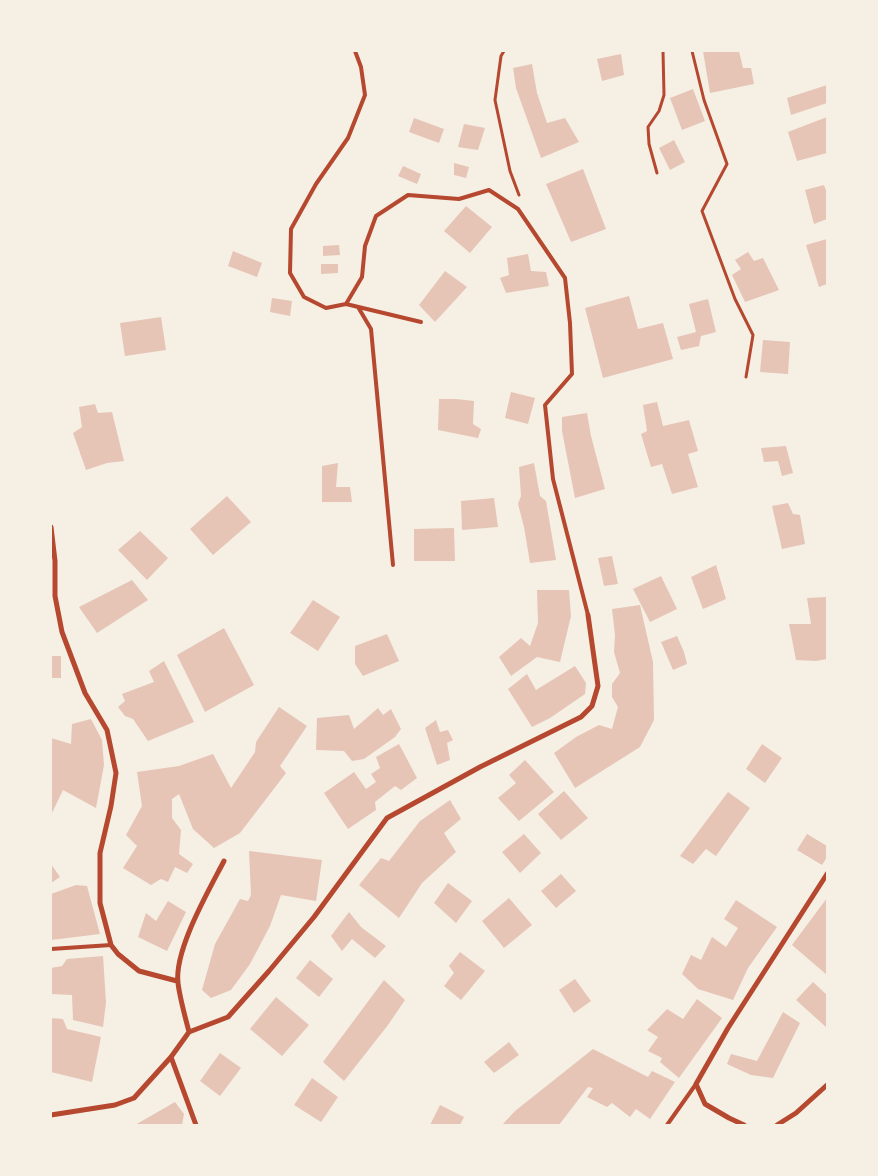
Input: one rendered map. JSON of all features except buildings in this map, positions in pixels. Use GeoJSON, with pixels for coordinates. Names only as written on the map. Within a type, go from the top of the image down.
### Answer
{"type":"FeatureCollection","features":[{"type":"Feature","properties":{"kind":"street"},"geometry":{"type":"LineString","coordinates":[[51,527],[55,561],[55,596],[62,632],[85,693],[106,730],[116,772],[111,806],[100,853],[100,903],[110,945],[138,971],[177,981]]}},
{"type":"Feature","properties":{"kind":"street"},"geometry":{"type":"LineString","coordinates":[[51,1115],[115,1105],[134,1098],[171,1057],[189,1032],[228,1017],[314,917],[387,818],[480,767],[581,717],[592,706],[598,686],[588,615]]}},
{"type":"Feature","properties":{"kind":"street"},"geometry":{"type":"LineString","coordinates":[[189,1032],[177,981],[182,948],[224,861]]}},
{"type":"Feature","properties":{"kind":"street"},"geometry":{"type":"LineString","coordinates":[[744,1125],[705,1104],[696,1084],[728,1028],[827,874]]}},
{"type":"Feature","properties":{"kind":"street"},"geometry":{"type":"LineString","coordinates":[[171,1057],[196,1125]]}},
{"type":"Feature","properties":{"kind":"street"},"geometry":{"type":"LineString","coordinates":[[777,1125],[796,1113],[827,1085]]}},
{"type":"Feature","properties":{"kind":"lane"},"geometry":{"type":"LineString","coordinates":[[355,51],[362,67],[366,95],[348,138],[316,184],[291,229],[290,273],[304,297],[326,308],[346,304],[421,322]]}},
{"type":"Feature","properties":{"kind":"lane"},"geometry":{"type":"LineString","coordinates":[[346,304],[362,277],[365,246],[376,216],[408,195],[459,200],[489,190],[518,210],[565,278],[570,323],[572,374],[546,405],[553,480],[588,615]]}},
{"type":"Feature","properties":{"kind":"lane"},"geometry":{"type":"LineString","coordinates":[[358,308],[371,329],[393,565]]}},
{"type":"Feature","properties":{"kind":"lane"},"geometry":{"type":"LineString","coordinates":[[51,948],[110,945]]}},
{"type":"Feature","properties":{"kind":"lane"},"geometry":{"type":"LineString","coordinates":[[667,1125],[696,1084]]}},
{"type":"Feature","properties":{"kind":"path"},"geometry":{"type":"LineString","coordinates":[[504,51],[501,56],[495,100],[510,171],[519,196]]}},
{"type":"Feature","properties":{"kind":"path"},"geometry":{"type":"LineString","coordinates":[[657,173],[649,144],[648,127],[659,111],[664,95],[663,51]]}},
{"type":"Feature","properties":{"kind":"path"},"geometry":{"type":"LineString","coordinates":[[692,51],[704,100],[727,164],[702,211],[734,299],[753,335],[746,377]]}}]}
